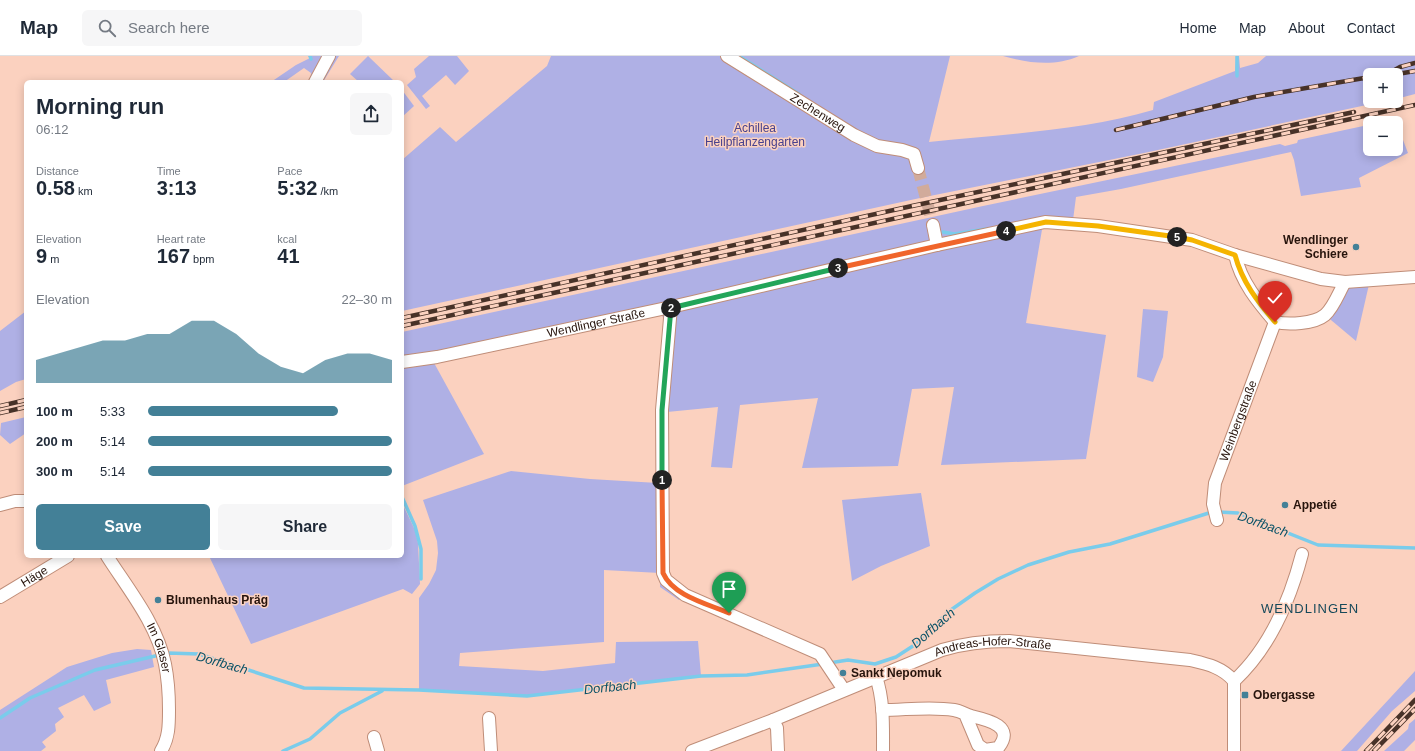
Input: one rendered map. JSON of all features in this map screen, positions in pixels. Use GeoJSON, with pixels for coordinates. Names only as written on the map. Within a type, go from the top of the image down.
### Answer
{"type":"FeatureCollection","features":[{"type":"Feature","properties":{"kind":"street"},"geometry":{"type":"LineString","coordinates":[[316,80],[329,56]]}},
{"type":"Feature","properties":{"kind":"street","name":"Zechenweg"},"geometry":{"type":"LineString","coordinates":[[727,56],[860,138],[877,146],[902,150],[914,154],[918,168]]}},
{"type":"Feature","properties":{"kind":"street","name":"Wendlinger Straße"},"geometry":{"type":"LineString","coordinates":[[404,362],[437,357],[671,307],[937,245],[1046,222],[1098,226],[1192,240],[1235,255],[1321,279],[1345,282],[1415,277]]}},
{"type":"Feature","properties":{"kind":"street"},"geometry":{"type":"LineString","coordinates":[[932,225],[937,245]]}},
{"type":"Feature","properties":{"kind":"street"},"geometry":{"type":"LineString","coordinates":[[1235,255],[1238,268],[1246,284],[1256,300],[1275,322],[1284,324],[1314,320],[1325,315],[1345,282]]}},
{"type":"Feature","properties":{"kind":"street"},"geometry":{"type":"LineString","coordinates":[[671,307],[662,410],[663,573],[666,580],[686,595],[820,654],[844,690]]}},
{"type":"Feature","properties":{"kind":"street","name":"Weinbergstraße"},"geometry":{"type":"LineString","coordinates":[[1216,514],[1215,483],[1275,322]]}},
{"type":"Feature","properties":{"kind":"street"},"geometry":{"type":"LineString","coordinates":[[0,505],[15,501],[24,501]]}},
{"type":"Feature","properties":{"kind":"street"},"geometry":{"type":"LineString","coordinates":[[1234,751],[1234,680],[1253,662],[1283,613],[1302,554]]}},
{"type":"Feature","properties":{"kind":"street","name":"Häge"},"geometry":{"type":"LineString","coordinates":[[0,597],[65,558]]}},
{"type":"Feature","properties":{"kind":"street","name":"Im Glaser"},"geometry":{"type":"LineString","coordinates":[[108,558],[146,617],[160,646],[165,662],[169,728],[161,751]]}},
{"type":"Feature","properties":{"kind":"street","name":"Andreas-Hofer-Straße"},"geometry":{"type":"LineString","coordinates":[[692,751],[773,720],[942,650],[966,643],[1009,641],[1190,660],[1214,666],[1222,670],[1234,680]]}},
{"type":"Feature","properties":{"kind":"street"},"geometry":{"type":"LineString","coordinates":[[876,677],[882,710],[883,751]]}},
{"type":"Feature","properties":{"kind":"street"},"geometry":{"type":"LineString","coordinates":[[882,710],[954,710],[965,714]]}},
{"type":"Feature","properties":{"kind":"street"},"geometry":{"type":"LineString","coordinates":[[488,718],[491,751]]}},
{"type":"Feature","properties":{"kind":"street"},"geometry":{"type":"LineString","coordinates":[[773,720],[776,728],[778,751]]}},
{"type":"Feature","properties":{"kind":"street"},"geometry":{"type":"LineString","coordinates":[[374,737],[378,751]]}},
{"type":"Feature","properties":{"kind":"green space"},"geometry":{"type":"Polygon","coordinates":[[[308,56],[339,56],[324,80],[310,80],[311,73],[304,68],[287,80],[274,80],[296,65],[310,58],[308,56]]]}},
{"type":"Feature","properties":{"kind":"green space"},"geometry":{"type":"Polygon","coordinates":[[[368,56],[393,80],[357,80],[350,74],[368,56]]]}},
{"type":"Feature","properties":{"kind":"green space"},"geometry":{"type":"Polygon","coordinates":[[[429,56],[457,56],[469,71],[455,85],[446,75],[422,96],[430,106],[426,109],[407,85],[416,77],[414,69],[429,56]]]}},
{"type":"Feature","properties":{"kind":"green space","name":"Achillea Heilpflanzengarten"},"geometry":{"type":"Polygon","coordinates":[[[551,56],[950,56],[929,142],[1042,131],[1098,123],[1153,110],[1154,102],[1235,71],[1236,56],[1239,56],[1240,68],[1258,63],[1266,56],[1415,56],[1415,94],[1403,97],[1403,68],[1363,68],[1363,106],[1144,153],[920,198],[404,311],[404,158],[440,127],[456,142],[547,66],[551,56]]]}},
{"type":"Feature","properties":{"kind":"green space"},"geometry":{"type":"Polygon","coordinates":[[[1003,56],[1079,56],[1060,62],[1041,63],[1003,56]]]}},
{"type":"Feature","properties":{"kind":"green space"},"geometry":{"type":"Polygon","coordinates":[[[404,93],[414,106],[404,115],[404,93]]]}},
{"type":"Feature","properties":{"kind":"green space"},"geometry":{"type":"Polygon","coordinates":[[[1363,126],[1363,156],[1402,156],[1359,178],[1361,187],[1301,196],[1291,152],[1121,189],[1076,197],[1073,220],[1044,218],[1026,323],[1106,335],[1086,459],[941,465],[954,387],[912,389],[898,466],[802,468],[818,398],[740,405],[732,468],[711,467],[718,407],[667,412],[667,570],[681,596],[679,600],[660,587],[660,573],[604,570],[604,642],[460,653],[459,666],[543,671],[615,663],[616,642],[698,641],[701,676],[527,696],[419,690],[419,598],[429,584],[436,570],[438,553],[437,541],[423,500],[511,471],[590,479],[658,483],[664,319],[659,311],[433,361],[484,454],[404,485],[404,332],[983,206],[1280,144],[1285,146],[1297,143],[1298,140],[1363,126]]]}},
{"type":"Feature","properties":{"kind":"green space"},"geometry":{"type":"Polygon","coordinates":[[[1403,140],[1408,153],[1403,156],[1403,140]]]}},
{"type":"Feature","properties":{"kind":"green space"},"geometry":{"type":"Polygon","coordinates":[[[1370,280],[1356,341],[1325,315],[1345,282],[1370,280]]]}},
{"type":"Feature","properties":{"kind":"green space"},"geometry":{"type":"Polygon","coordinates":[[[1143,309],[1168,311],[1163,357],[1153,382],[1137,377],[1143,309]]]}},
{"type":"Feature","properties":{"kind":"green space"},"geometry":{"type":"Polygon","coordinates":[[[24,313],[24,380],[16,382],[0,391],[0,331],[24,313]]]}},
{"type":"Feature","properties":{"kind":"green space"},"geometry":{"type":"Polygon","coordinates":[[[24,417],[24,434],[10,444],[0,435],[1,423],[24,417]]]}},
{"type":"Feature","properties":{"kind":"green space"},"geometry":{"type":"Polygon","coordinates":[[[921,493],[930,546],[881,566],[852,581],[842,500],[921,493]]]}},
{"type":"Feature","properties":{"kind":"green space"},"geometry":{"type":"Polygon","coordinates":[[[404,507],[415,530],[418,543],[420,584],[412,594],[403,589],[251,644],[210,558],[404,558],[404,507]]]}},
{"type":"Feature","properties":{"kind":"green space"},"geometry":{"type":"Polygon","coordinates":[[[137,649],[151,650],[154,667],[106,680],[111,703],[94,711],[84,695],[58,708],[64,717],[55,724],[56,731],[42,742],[46,747],[41,751],[0,751],[0,710],[67,667],[112,653],[137,649]]]}},
{"type":"Feature","properties":{"kind":"green space"},"geometry":{"type":"Polygon","coordinates":[[[1415,671],[1415,691],[1392,711],[1357,751],[1341,751],[1415,671]]]}},
{"type":"Feature","properties":{"kind":"green space"},"geometry":{"type":"Polygon","coordinates":[[[1415,719],[1415,740],[1404,751],[1384,751],[1408,729],[1409,724],[1415,719]]]}},
{"type":"Feature","properties":{"kind":"waterway"},"geometry":{"type":"LineString","coordinates":[[739,56],[799,94]]}},
{"type":"Feature","properties":{"kind":"waterway"},"geometry":{"type":"LineString","coordinates":[[1237,56],[1237,76]]}},
{"type":"Feature","properties":{"kind":"waterway"},"geometry":{"type":"LineString","coordinates":[[943,232],[954,234],[986,229]]}},
{"type":"Feature","properties":{"kind":"waterway"},"geometry":{"type":"LineString","coordinates":[[404,501],[415,526],[421,549],[421,579]]}},
{"type":"Feature","properties":{"kind":"waterway","name":"Dorfbach"},"geometry":{"type":"LineString","coordinates":[[829,663],[848,660],[875,664],[896,657],[916,644],[948,612],[975,593],[998,579],[1028,565],[1069,552],[1110,544],[1212,512]]}},
{"type":"Feature","properties":{"kind":"waterway","name":"Dorfbach"},"geometry":{"type":"LineString","coordinates":[[1218,512],[1238,513],[1318,545],[1415,548]]}},
{"type":"Feature","properties":{"kind":"waterway","name":"Dorfbach"},"geometry":{"type":"LineString","coordinates":[[0,718],[30,698],[95,670],[168,653],[199,654],[304,688],[419,690],[527,696],[701,676],[747,675],[823,664]]}},
{"type":"Feature","properties":{"kind":"waterway","name":"Dorfbach"},"geometry":{"type":"LineString","coordinates":[[283,751],[310,739],[340,713],[382,691]]}},
{"type":"Feature","properties":{"kind":"tunnel"},"geometry":{"type":"LineString","coordinates":[[918,168],[933,225]]}},
{"type":"Feature","properties":{"kind":"railway"},"geometry":{"type":"LineString","coordinates":[[1398,68],[1415,63]]}},
{"type":"Feature","properties":{"kind":"railway"},"geometry":{"type":"LineString","coordinates":[[1403,73],[1415,71]]}},
{"type":"Feature","properties":{"kind":"railway"},"geometry":{"type":"LineString","coordinates":[[1116,130],[1254,97],[1363,78]]}},
{"type":"Feature","properties":{"kind":"railway"},"geometry":{"type":"LineString","coordinates":[[404,326],[1415,105]]}},
{"type":"Feature","properties":{"kind":"railway"},"geometry":{"type":"LineString","coordinates":[[404,318],[912,206],[1354,112]]}},
{"type":"Feature","properties":{"kind":"railway"},"geometry":{"type":"LineString","coordinates":[[0,406],[24,400]]}},
{"type":"Feature","properties":{"kind":"railway"},"geometry":{"type":"LineString","coordinates":[[0,413],[24,407]]}},
{"type":"Feature","properties":{"kind":"railway"},"geometry":{"type":"LineString","coordinates":[[1366,751],[1415,700]]}},
{"type":"Feature","properties":{"kind":"railway"},"geometry":{"type":"LineString","coordinates":[[1374,751],[1415,709]]}},
{"type":"Feature","properties":{"kind":"place","name":"Wendlinger Schiere"},"geometry":{"type":"Point","coordinates":[1356,247]}},
{"type":"Feature","properties":{"kind":"place","name":"Appetié"},"geometry":{"type":"Point","coordinates":[1285,505]}},
{"type":"Feature","properties":{"kind":"place","name":"Blumenhaus Präg"},"geometry":{"type":"Point","coordinates":[158,600]}},
{"type":"Feature","properties":{"kind":"place","name":"Sankt Nepomuk"},"geometry":{"type":"Point","coordinates":[843,673]}},
{"type":"Feature","properties":{"kind":"place","name":"Obergasse"},"geometry":{"type":"Point","coordinates":[1245,695]}},
{"type":"Feature","properties":{"kind":"district","name":"WENDLINGEN"},"geometry":{"type":"Point","coordinates":[1310,608]}},
{"type":"Feature","properties":{"kind":"route"},"geometry":{"type":"LineString","coordinates":[[729,613],[686,595],[666,580],[663,573],[662,410],[671,307],[937,245],[1046,222],[1098,226],[1192,240],[1235,255],[1238,268],[1246,284],[1256,300],[1275,322]]}}]}
